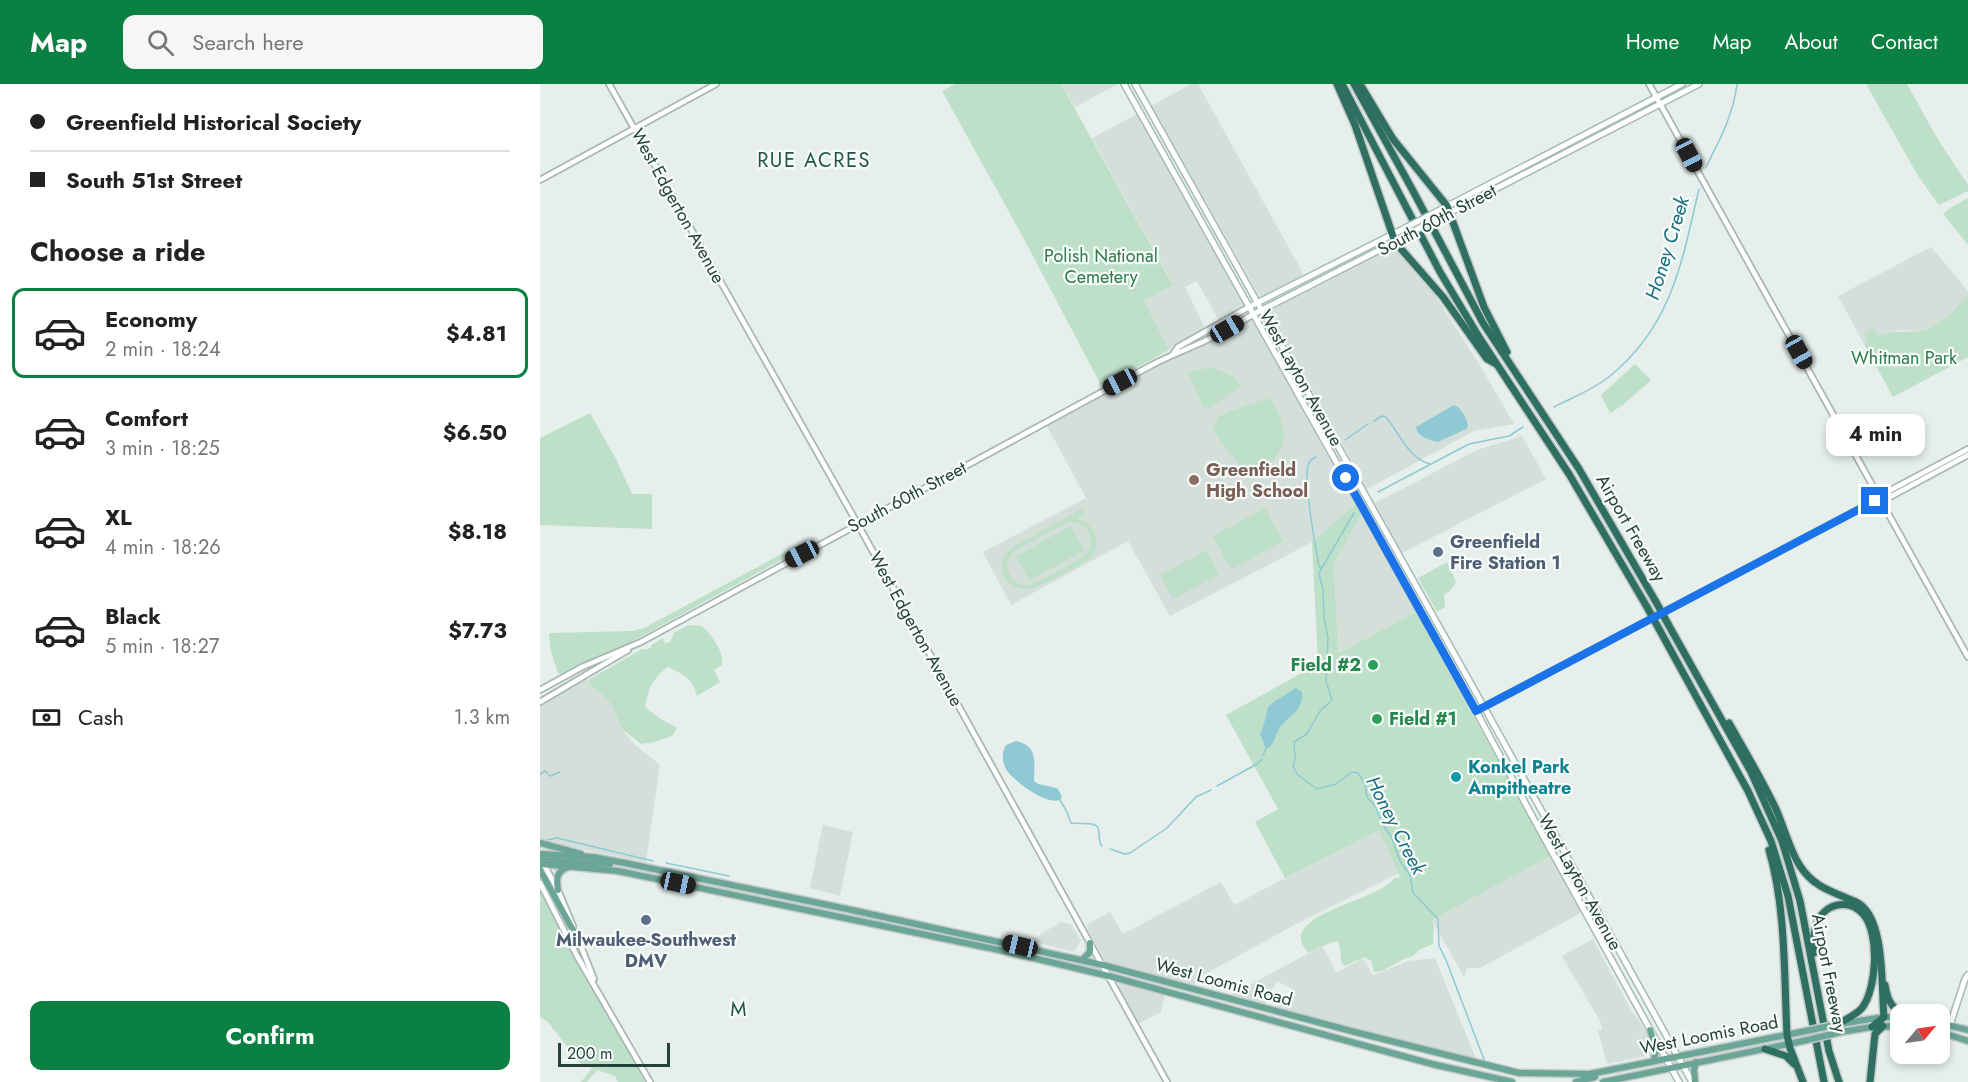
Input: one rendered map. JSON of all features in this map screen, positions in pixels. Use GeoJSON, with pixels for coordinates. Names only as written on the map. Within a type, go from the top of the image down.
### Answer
{"type":"FeatureCollection","features":[{"type":"Feature","properties":{"kind":"highway"},"geometry":{"type":"LineString","coordinates":[[1337,84],[1355,125],[1395,243],[1443,297],[1487,359],[1497,364]]}},
{"type":"Feature","properties":{"kind":"highway","name":"Airport Freeway"},"geometry":{"type":"LineString","coordinates":[[1342,84],[1440,272],[1595,516],[1748,791],[1771,841],[1788,896],[1824,1082]]}},
{"type":"Feature","properties":{"kind":"highway","name":"Airport Freeway"},"geometry":{"type":"LineString","coordinates":[[1354,84],[1483,323],[1600,504],[1764,797],[1782,841],[1800,901],[1829,1051],[1839,1082]]}},
{"type":"Feature","properties":{"kind":"highway"},"geometry":{"type":"LineString","coordinates":[[1360,84],[1394,139],[1448,209],[1494,329],[1539,401],[1540,411]]}},
{"type":"Feature","properties":{"kind":"highway"},"geometry":{"type":"LineString","coordinates":[[1716,709],[1722,711],[1754,766],[1775,807],[1796,859],[1807,876],[1826,890],[1857,903],[1870,915],[1876,928],[1884,1017],[1872,1027]]}},
{"type":"Feature","properties":{"kind":"highway"},"geometry":{"type":"LineString","coordinates":[[1748,791],[1750,803],[1769,851],[1779,889],[1787,1035],[1803,1082]]}},
{"type":"Feature","properties":{"kind":"highway"},"geometry":{"type":"LineString","coordinates":[[1821,1010],[1814,946],[1815,929],[1820,916],[1826,910],[1837,905],[1848,905],[1863,913],[1869,922],[1874,975],[1871,991],[1861,1009],[1839,1024]]}},
{"type":"Feature","properties":{"kind":"highway"},"geometry":{"type":"LineString","coordinates":[[1881,971],[1890,1004]]}},
{"type":"Feature","properties":{"kind":"highway"},"geometry":{"type":"LineString","coordinates":[[1870,1082],[1875,1034],[1883,1026]]}},
{"type":"Feature","properties":{"kind":"highway"},"geometry":{"type":"LineString","coordinates":[[1765,1049],[1786,1056],[1798,1070]]}},
{"type":"Feature","properties":{"kind":"main road","name":"West Layton Avenue"},"geometry":{"type":"LineString","coordinates":[[1124,84],[1476,711],[1679,1082]]}},
{"type":"Feature","properties":{"kind":"main road","name":"West Layton Avenue"},"geometry":{"type":"LineString","coordinates":[[1136,84],[1693,1082]]}},
{"type":"Feature","properties":{"kind":"main road","name":"South 60th Street"},"geometry":{"type":"LineString","coordinates":[[1254,314],[1395,243],[1439,218],[1448,209],[1682,84]]}},
{"type":"Feature","properties":{"kind":"main road"},"geometry":{"type":"LineString","coordinates":[[1682,92],[1691,84]]}},
{"type":"Feature","properties":{"kind":"main road","name":"South 60th Street"},"geometry":{"type":"LineString","coordinates":[[1249,307],[1391,234],[1436,212],[1448,209],[1699,84]]}},
{"type":"Feature","properties":{"kind":"main road"},"geometry":{"type":"LineString","coordinates":[[1292,286],[1296,294]]}},
{"type":"Feature","properties":{"kind":"main road"},"geometry":{"type":"LineString","coordinates":[[540,843],[593,857]]}},
{"type":"Feature","properties":{"kind":"main road","name":"West Loomis Road"},"geometry":{"type":"LineString","coordinates":[[541,862],[593,857],[868,913],[1103,965],[1513,1072],[1590,1074],[1839,1024],[1890,1017]]}},
{"type":"Feature","properties":{"kind":"main road"},"geometry":{"type":"LineString","coordinates":[[579,941],[541,862],[631,864]]}},
{"type":"Feature","properties":{"kind":"main road","name":"West Loomis Road"},"geometry":{"type":"LineString","coordinates":[[541,862],[627,873],[1004,951],[1109,976],[1432,1064],[1512,1082]]}},
{"type":"Feature","properties":{"kind":"main road"},"geometry":{"type":"LineString","coordinates":[[558,890],[557,875],[563,869],[572,866]]}},
{"type":"Feature","properties":{"kind":"main road"},"geometry":{"type":"LineString","coordinates":[[867,922],[868,913]]}},
{"type":"Feature","properties":{"kind":"main road"},"geometry":{"type":"LineString","coordinates":[[1076,968],[1080,960],[1090,952],[1090,943]]}},
{"type":"Feature","properties":{"kind":"main road"},"geometry":{"type":"LineString","coordinates":[[1131,982],[1134,974]]}},
{"type":"Feature","properties":{"kind":"main road"},"geometry":{"type":"LineString","coordinates":[[1968,975],[1950,1025],[1968,1031]]}},
{"type":"Feature","properties":{"kind":"main road"},"geometry":{"type":"LineString","coordinates":[[1229,1008],[1231,999]]}},
{"type":"Feature","properties":{"kind":"main road","name":"West Loomis Road"},"geometry":{"type":"LineString","coordinates":[[1603,1082],[1841,1032],[1890,1026]]}},
{"type":"Feature","properties":{"kind":"main road"},"geometry":{"type":"LineString","coordinates":[[1650,1030],[1656,1048],[1654,1061]]}},
{"type":"Feature","properties":{"kind":"main road"},"geometry":{"type":"LineString","coordinates":[[1950,1034],[1968,1031]]}},
{"type":"Feature","properties":{"kind":"main road"},"geometry":{"type":"LineString","coordinates":[[1950,1034],[1968,1041]]}},
{"type":"Feature","properties":{"kind":"main road"},"geometry":{"type":"LineString","coordinates":[[1693,1082],[1696,1062]]}},
{"type":"Feature","properties":{"kind":"main road"},"geometry":{"type":"LineString","coordinates":[[1576,1082],[1603,1076],[1607,1071]]}},
{"type":"Feature","properties":{"kind":"main road"},"geometry":{"type":"LineString","coordinates":[[1512,1082],[1513,1072]]}},
{"type":"Feature","properties":{"kind":"street","name":"West Edgerton Avenue"},"geometry":{"type":"LineString","coordinates":[[609,84],[858,524],[1167,1082]]}},
{"type":"Feature","properties":{"kind":"street"},"geometry":{"type":"LineString","coordinates":[[540,180],[716,84]]}},
{"type":"Feature","properties":{"kind":"street"},"geometry":{"type":"LineString","coordinates":[[1649,84],[1968,657]]}},
{"type":"Feature","properties":{"kind":"street","name":"South 60th Street"},"geometry":{"type":"LineString","coordinates":[[1173,354],[1178,347],[1249,307]]}},
{"type":"Feature","properties":{"kind":"street","name":"South 60th Street"},"geometry":{"type":"LineString","coordinates":[[540,702],[641,642],[858,524],[1173,354],[1182,352],[1254,314]]}},
{"type":"Feature","properties":{"kind":"street"},"geometry":{"type":"LineString","coordinates":[[1223,322],[1227,329]]}},
{"type":"Feature","properties":{"kind":"street"},"geometry":{"type":"LineString","coordinates":[[1476,711],[1880,498],[1887,492],[1968,449]]}},
{"type":"Feature","properties":{"kind":"street"},"geometry":{"type":"LineString","coordinates":[[1880,498],[1890,497],[1968,455]]}},
{"type":"Feature","properties":{"kind":"street","name":"South 60th Street"},"geometry":{"type":"LineString","coordinates":[[540,690],[582,667],[641,642]]}},
{"type":"Feature","properties":{"kind":"street"},"geometry":{"type":"LineString","coordinates":[[541,862],[558,890],[599,992]]}},
{"type":"Feature","properties":{"kind":"street"},"geometry":{"type":"LineString","coordinates":[[540,883],[577,956],[650,1082]]}},
{"type":"Feature","properties":{"kind":"shaded area"},"geometry":{"type":"Polygon","coordinates":[[[1061,84],[1118,84],[1075,107],[1061,84]]]}},
{"type":"Feature","properties":{"kind":"shaded area"},"geometry":{"type":"Polygon","coordinates":[[[1191,84],[1198,84],[1304,275],[1263,296],[1259,295],[1151,106],[1191,84]]]}},
{"type":"Feature","properties":{"kind":"shaded area"},"geometry":{"type":"Polygon","coordinates":[[[1137,114],[1244,305],[1219,321],[1197,281],[1185,287],[1205,328],[1169,350],[1144,300],[1173,284],[1092,138],[1137,114]]]}},
{"type":"Feature","properties":{"kind":"shaded area"},"geometry":{"type":"Polygon","coordinates":[[[1931,247],[1968,291],[1968,295],[1955,307],[1948,318],[1936,326],[1919,331],[1901,330],[1885,333],[1864,344],[1838,296],[1931,247]]]}},
{"type":"Feature","properties":{"kind":"shaded area"},"geometry":{"type":"Polygon","coordinates":[[[1389,248],[1403,253],[1427,283],[1481,367],[1514,424],[1474,431],[1367,489],[1269,312],[1389,248]]]}},
{"type":"Feature","properties":{"kind":"shaded area","name":"Greenfield High School"},"geometry":{"type":"Polygon","coordinates":[[[1250,320],[1255,322],[1356,504],[1318,539],[1170,616],[1128,541],[1011,605],[983,552],[1086,498],[1047,426],[1250,320]]]}},
{"type":"Feature","properties":{"kind":"shaded area"},"geometry":{"type":"Polygon","coordinates":[[[1522,436],[1546,479],[1402,553],[1375,503],[1477,450],[1522,436]]]}},
{"type":"Feature","properties":{"kind":"shaded area"},"geometry":{"type":"Polygon","coordinates":[[[1361,514],[1416,612],[1338,653],[1334,564],[1361,514]]]}},
{"type":"Feature","properties":{"kind":"shaded area"},"geometry":{"type":"Polygon","coordinates":[[[586,678],[613,707],[621,728],[635,745],[660,765],[646,862],[540,841],[540,705],[586,678]]]}},
{"type":"Feature","properties":{"kind":"shaded area"},"geometry":{"type":"Polygon","coordinates":[[[823,825],[853,832],[840,896],[810,888],[823,825]]]}},
{"type":"Feature","properties":{"kind":"shaded area"},"geometry":{"type":"Polygon","coordinates":[[[1379,829],[1399,873],[1294,925],[1198,978],[1195,985],[1106,962],[1087,928],[1088,924],[1110,912],[1123,934],[1221,882],[1234,905],[1379,829]]]}},
{"type":"Feature","properties":{"kind":"shaded area"},"geometry":{"type":"Polygon","coordinates":[[[1551,856],[1581,909],[1579,914],[1480,968],[1467,968],[1464,977],[1432,920],[1551,856]]]}},
{"type":"Feature","properties":{"kind":"shaded area"},"geometry":{"type":"Polygon","coordinates":[[[1060,922],[1071,924],[1081,941],[1074,952],[1039,943],[1034,939],[1060,922]]]}},
{"type":"Feature","properties":{"kind":"shaded area"},"geometry":{"type":"Polygon","coordinates":[[[1593,939],[1632,1012],[1650,1039],[1651,1055],[1607,1064],[1598,1031],[1602,1029],[1600,1021],[1562,956],[1593,939]]]}},
{"type":"Feature","properties":{"kind":"shaded area"},"geometry":{"type":"Polygon","coordinates":[[[1322,946],[1337,973],[1363,958],[1373,975],[1409,961],[1435,958],[1476,1059],[1276,1007],[1296,995],[1292,989],[1277,981],[1265,1004],[1231,995],[1322,946]]]}},
{"type":"Feature","properties":{"kind":"shaded area"},"geometry":{"type":"Polygon","coordinates":[[[1119,983],[1165,994],[1161,1012],[1138,1024],[1118,988],[1119,983]]]}},
{"type":"Feature","properties":{"kind":"green space","name":"Polish National Cemetery"},"geometry":{"type":"Polygon","coordinates":[[[955,84],[1061,84],[1173,285],[1144,300],[1169,350],[1102,387],[942,91],[955,84]]]}},
{"type":"Feature","properties":{"kind":"green space"},"geometry":{"type":"Polygon","coordinates":[[[1866,84],[1907,84],[1937,138],[1968,185],[1968,191],[1939,205],[1918,176],[1866,84]]]}},
{"type":"Feature","properties":{"kind":"green space"},"geometry":{"type":"Polygon","coordinates":[[[1968,198],[1968,245],[1943,214],[1968,198]]]}},
{"type":"Feature","properties":{"kind":"green space","name":"Whitman Park"},"geometry":{"type":"Polygon","coordinates":[[[1968,295],[1968,357],[1893,397],[1864,344],[1868,341],[1864,333],[1873,328],[1878,336],[1890,332],[1931,328],[1943,320],[1968,295]]]}},
{"type":"Feature","properties":{"kind":"green space"},"geometry":{"type":"Polygon","coordinates":[[[1635,364],[1651,380],[1623,405],[1610,413],[1601,395],[1635,364]]]}},
{"type":"Feature","properties":{"kind":"green space"},"geometry":{"type":"Polygon","coordinates":[[[1212,367],[1232,376],[1241,386],[1209,408],[1203,407],[1188,372],[1212,367]]]}},
{"type":"Feature","properties":{"kind":"green space"},"geometry":{"type":"Polygon","coordinates":[[[1268,398],[1281,421],[1284,433],[1282,444],[1278,454],[1271,462],[1260,469],[1246,473],[1213,429],[1218,417],[1268,398]]]}},
{"type":"Feature","properties":{"kind":"green space"},"geometry":{"type":"Polygon","coordinates":[[[590,413],[617,461],[632,494],[652,494],[652,529],[540,525],[540,438],[590,413]]]}},
{"type":"Feature","properties":{"kind":"green space"},"geometry":{"type":"Polygon","coordinates":[[[1356,504],[1361,514],[1334,564],[1338,653],[1416,612],[1551,856],[1432,920],[1433,944],[1382,971],[1374,972],[1371,961],[1364,957],[1345,966],[1342,964],[1337,941],[1308,953],[1301,941],[1303,931],[1312,921],[1325,913],[1386,886],[1394,878],[1400,877],[1403,883],[1379,830],[1285,878],[1255,822],[1278,809],[1226,715],[1318,664],[1312,542],[1356,504]]]}},
{"type":"Feature","properties":{"kind":"green space"},"geometry":{"type":"Polygon","coordinates":[[[1265,508],[1283,541],[1231,570],[1213,536],[1265,508]]]}},
{"type":"Feature","properties":{"kind":"green space"},"geometry":{"type":"Polygon","coordinates":[[[1082,509],[1084,514],[1077,518],[1092,529],[1097,540],[1090,558],[1050,581],[1028,589],[1013,586],[1003,573],[1003,559],[1011,548],[1082,509]],[[1066,523],[1014,551],[1007,564],[1012,578],[1022,585],[1028,585],[1058,571],[1087,553],[1090,543],[1089,533],[1078,523],[1066,523]]]}},
{"type":"Feature","properties":{"kind":"green space"},"geometry":{"type":"Polygon","coordinates":[[[1071,526],[1084,551],[1029,580],[1016,556],[1071,526]]]}},
{"type":"Feature","properties":{"kind":"green space"},"geometry":{"type":"Polygon","coordinates":[[[800,544],[803,548],[613,652],[562,675],[558,673],[550,648],[549,633],[632,631],[644,628],[800,544]]]}},
{"type":"Feature","properties":{"kind":"green space"},"geometry":{"type":"Polygon","coordinates":[[[1207,550],[1219,575],[1173,599],[1160,575],[1207,550]]]}},
{"type":"Feature","properties":{"kind":"green space"},"geometry":{"type":"Polygon","coordinates":[[[1447,562],[1456,582],[1444,595],[1445,607],[1437,612],[1418,578],[1447,562]]]}},
{"type":"Feature","properties":{"kind":"green space"},"geometry":{"type":"Polygon","coordinates":[[[688,625],[702,626],[716,644],[721,654],[722,665],[714,670],[720,682],[697,696],[690,681],[668,667],[652,684],[645,707],[677,728],[672,736],[641,744],[621,728],[613,707],[588,680],[642,649],[651,648],[651,645],[663,638],[664,643],[670,642],[674,633],[688,625]]]}},
{"type":"Feature","properties":{"kind":"green space"},"geometry":{"type":"Polygon","coordinates":[[[540,887],[645,1082],[618,1082],[615,1076],[597,1070],[587,1082],[581,1082],[592,1068],[581,1064],[547,1021],[540,1017],[540,887]]]}},
{"type":"Feature","properties":{"kind":"water"},"geometry":{"type":"Polygon","coordinates":[[[1454,405],[1465,417],[1468,426],[1466,429],[1438,442],[1421,436],[1416,427],[1454,405]]]}},
{"type":"Feature","properties":{"kind":"water"},"geometry":{"type":"Polygon","coordinates":[[[1296,688],[1302,692],[1301,704],[1283,724],[1273,743],[1266,749],[1260,734],[1268,707],[1296,688]]]}},
{"type":"Feature","properties":{"kind":"water"},"geometry":{"type":"Polygon","coordinates":[[[1016,741],[1023,743],[1032,751],[1034,781],[1058,789],[1062,797],[1060,800],[1054,801],[1040,796],[1018,782],[1008,772],[1003,762],[1003,752],[1006,745],[1016,741]]]}},
{"type":"Feature","properties":{"kind":"waterway","name":"Honey Creek"},"geometry":{"type":"LineString","coordinates":[[1706,167],[1729,117],[1737,84]]}},
{"type":"Feature","properties":{"kind":"waterway","name":"Honey Creek"},"geometry":{"type":"LineString","coordinates":[[1554,407],[1610,376],[1631,357],[1648,336],[1661,314],[1680,267],[1699,189]]}},
{"type":"Feature","properties":{"kind":"waterway"},"geometry":{"type":"LineString","coordinates":[[1374,421],[1382,416],[1386,417],[1410,451],[1430,464]]}},
{"type":"Feature","properties":{"kind":"waterway"},"geometry":{"type":"LineString","coordinates":[[1345,440],[1368,424]]}},
{"type":"Feature","properties":{"kind":"waterway","name":"Honey Creek"},"geometry":{"type":"LineString","coordinates":[[1378,492],[1469,444],[1509,436],[1523,427]]}},
{"type":"Feature","properties":{"kind":"waterway"},"geometry":{"type":"LineString","coordinates":[[1316,457],[1309,463],[1307,481],[1321,568]]}},
{"type":"Feature","properties":{"kind":"waterway","name":"Honey Creek"},"geometry":{"type":"LineString","coordinates":[[1354,513],[1319,573],[1328,638],[1326,681],[1332,700],[1320,711],[1307,734],[1294,742],[1293,766],[1297,774],[1317,789],[1336,784],[1352,772],[1358,773],[1365,784],[1367,797],[1375,806],[1383,825],[1392,838],[1400,861],[1410,875],[1413,893],[1438,919],[1439,946],[1485,1062]]}},
{"type":"Feature","properties":{"kind":"waterway"},"geometry":{"type":"LineString","coordinates":[[1263,755],[1266,749]]}},
{"type":"Feature","properties":{"kind":"waterway"},"geometry":{"type":"LineString","coordinates":[[1217,786],[1262,759]]}},
{"type":"Feature","properties":{"kind":"waterway"},"geometry":{"type":"LineString","coordinates":[[540,774],[545,771],[550,776],[560,772]]}},
{"type":"Feature","properties":{"kind":"waterway"},"geometry":{"type":"LineString","coordinates":[[1110,849],[1125,854],[1130,853],[1167,828],[1196,797],[1211,790]]}},
{"type":"Feature","properties":{"kind":"waterway"},"geometry":{"type":"LineString","coordinates":[[1060,800],[1071,823],[1097,826],[1102,846]]}},
{"type":"Feature","properties":{"kind":"waterway"},"geometry":{"type":"LineString","coordinates":[[547,840],[557,838],[653,861]]}},
{"type":"Feature","properties":{"kind":"waterway"},"geometry":{"type":"LineString","coordinates":[[666,863],[729,876]]}},
{"type":"Feature","properties":{"kind":"place","name":"Greenfield High School"},"geometry":{"type":"Point","coordinates":[1194,480]}},
{"type":"Feature","properties":{"kind":"place","name":"Greenfield Fire Station 1"},"geometry":{"type":"Point","coordinates":[1438,552]}},
{"type":"Feature","properties":{"kind":"place","name":"Field #2"},"geometry":{"type":"Point","coordinates":[1373,665]}},
{"type":"Feature","properties":{"kind":"place","name":"Field #1"},"geometry":{"type":"Point","coordinates":[1377,719]}},
{"type":"Feature","properties":{"kind":"place","name":"Konkel Park Ampitheatre"},"geometry":{"type":"Point","coordinates":[1456,777]}},
{"type":"Feature","properties":{"kind":"place","name":"Milwaukee-Southwest DMV"},"geometry":{"type":"Point","coordinates":[646,920]}},
{"type":"Feature","properties":{"kind":"district","name":"RUE ACRES"},"geometry":{"type":"Point","coordinates":[814,160]}},
{"type":"Feature","properties":{"kind":"district","name":"M"},"geometry":{"type":"Point","coordinates":[739,1009]}},
{"type":"Feature","properties":{"kind":"route"},"geometry":{"type":"LineString","coordinates":[[1346,478],[1476,711],[1875,501]]}}]}
